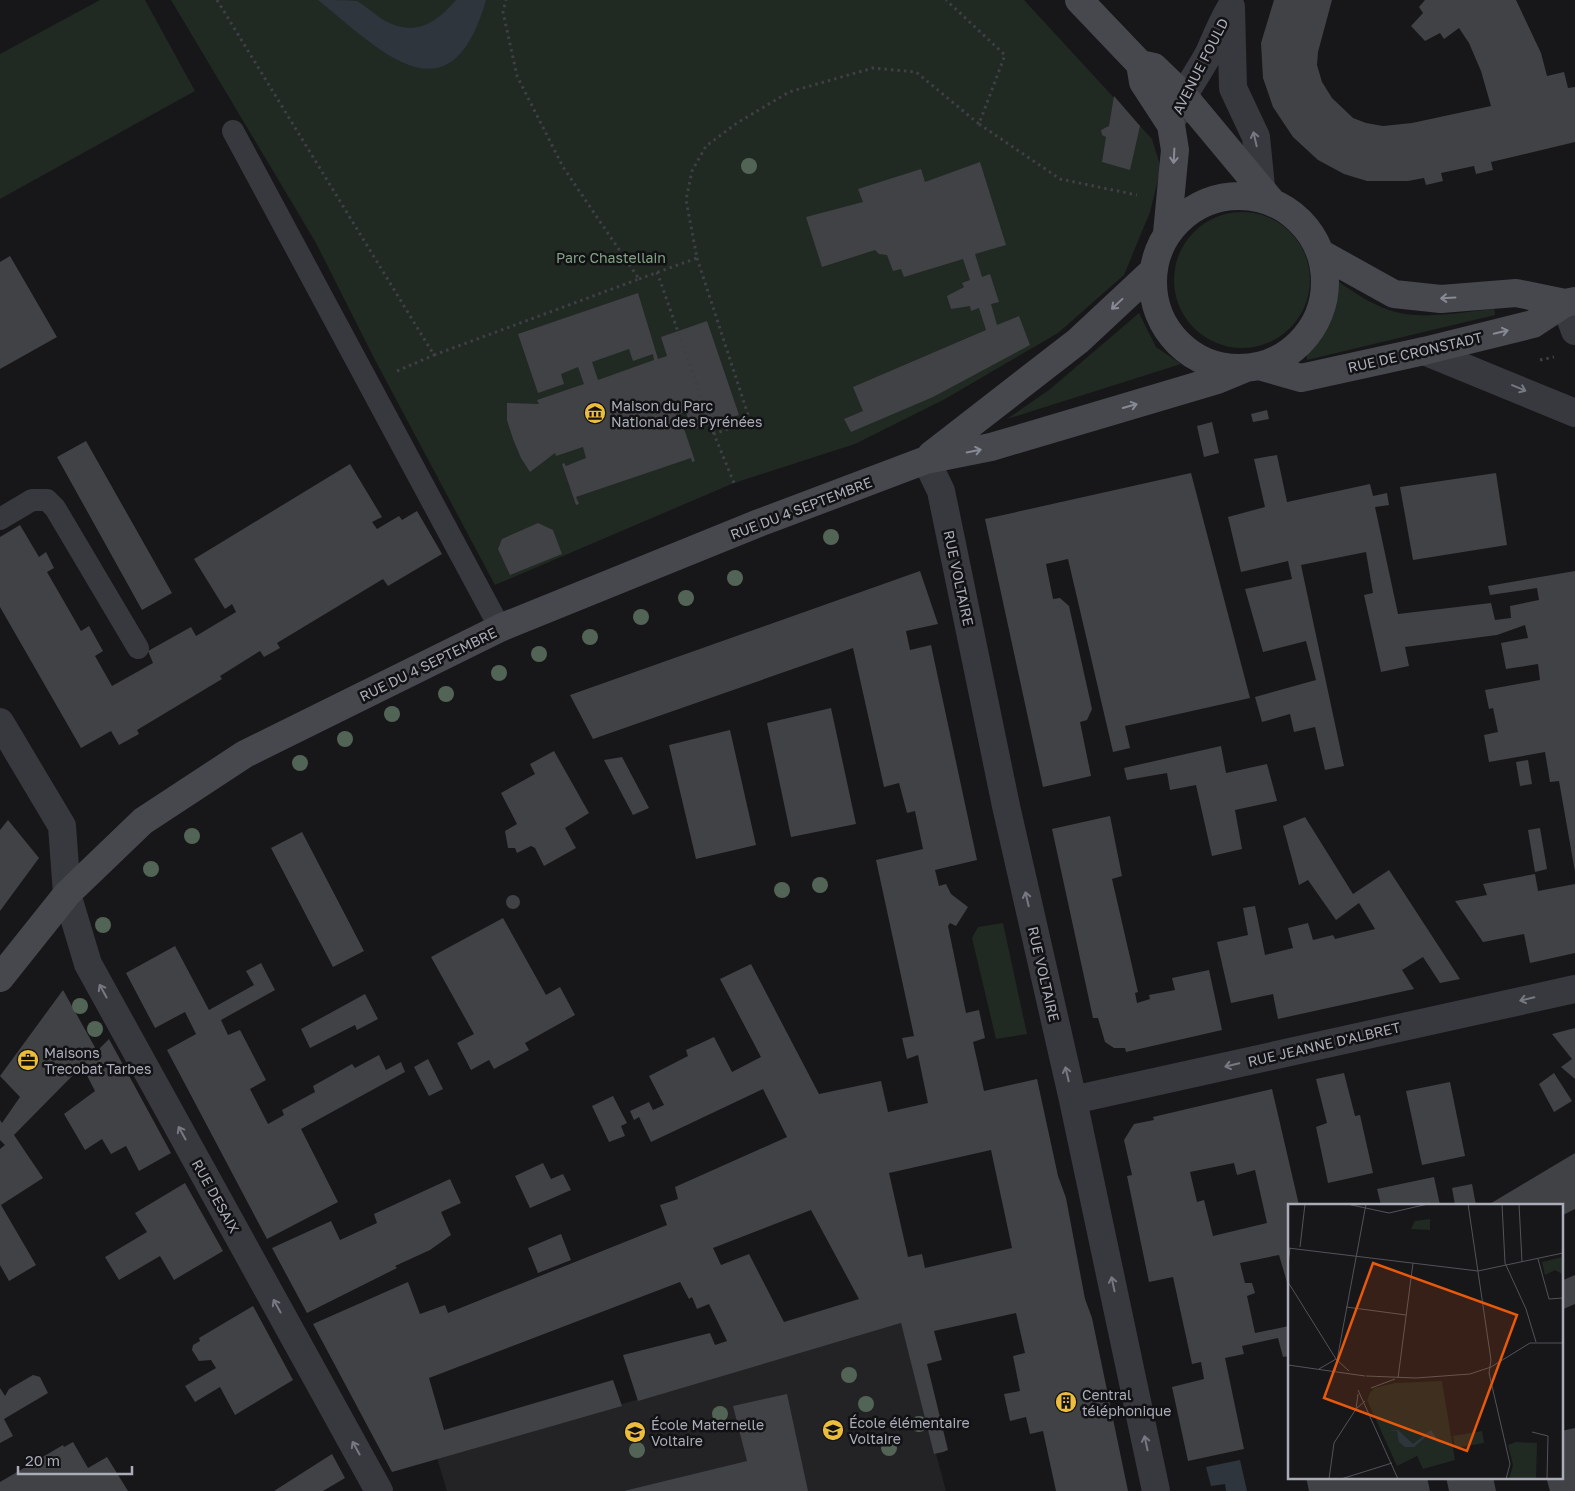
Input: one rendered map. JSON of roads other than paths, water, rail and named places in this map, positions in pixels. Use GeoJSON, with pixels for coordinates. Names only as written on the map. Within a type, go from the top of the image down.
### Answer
{"type":"FeatureCollection","features":[{"type":"Feature","properties":{"kind":"main road"},"geometry":{"type":"LineString","coordinates":[[1079,0],[1140,64],[1143,82],[1171,125],[1175,150],[1167,234]]}},
{"type":"Feature","properties":{"kind":"main road"},"geometry":{"type":"LineString","coordinates":[[1140,64],[1154,67],[1182,94],[1266,195],[1289,211],[1309,230],[1322,254],[1326,282],[1323,301],[1321,310],[1307,336],[1286,355],[1253,367],[1221,367],[1196,358],[1176,342],[1161,321],[1153,296],[1152,271],[1158,251],[1167,234],[1188,212],[1214,199],[1243,195],[1266,195]]}},
{"type":"Feature","properties":{"kind":"main road"},"geometry":{"type":"LineString","coordinates":[[1322,254],[1394,294],[1441,299],[1516,293],[1570,302]]}},
{"type":"Feature","properties":{"kind":"main road","name":"RUE DU 4 SEPTEMBRE"},"geometry":{"type":"LineString","coordinates":[[926,460],[1078,341],[1152,271]]}},
{"type":"Feature","properties":{"kind":"main road","name":"RUE DE CRONSTADT"},"geometry":{"type":"LineString","coordinates":[[1253,367],[1300,378],[1424,351],[1533,324],[1570,302]]}},
{"type":"Feature","properties":{"kind":"main road","name":"RUE DU 4 SEPTEMBRE"},"geometry":{"type":"LineString","coordinates":[[0,978],[67,894],[144,821],[245,754],[500,628],[759,523],[926,460],[991,447],[1217,380],[1253,367]]}},
{"type":"Feature","properties":{"kind":"street","name":"AVENUE FOULD"},"geometry":{"type":"LineString","coordinates":[[1171,125],[1182,94],[1208,53],[1232,3]]}},
{"type":"Feature","properties":{"kind":"street","name":"AVENUE FOULD"},"geometry":{"type":"LineString","coordinates":[[1232,3],[1233,88],[1256,137],[1266,195]]}},
{"type":"Feature","properties":{"kind":"street"},"geometry":{"type":"LineString","coordinates":[[1570,302],[1575,331]]}},
{"type":"Feature","properties":{"kind":"street"},"geometry":{"type":"LineString","coordinates":[[1424,351],[1575,413]]}},
{"type":"Feature","properties":{"kind":"street","name":"RUE VOLTAIRE"},"geometry":{"type":"LineString","coordinates":[[926,460],[941,491],[1006,806],[1073,1100],[1156,1491]]}},
{"type":"Feature","properties":{"kind":"street","name":"RUE DESAIX"},"geometry":{"type":"LineString","coordinates":[[0,722],[62,826],[67,894],[88,964],[379,1491]]}},
{"type":"Feature","properties":{"kind":"street","name":"RUE JEANNE D'ALBRET"},"geometry":{"type":"LineString","coordinates":[[1073,1100],[1575,988]]}},
{"type":"Feature","properties":{"kind":"lane"},"geometry":{"type":"LineString","coordinates":[[233,131],[500,628]]}},
{"type":"Feature","properties":{"kind":"lane"},"geometry":{"type":"LineString","coordinates":[[0,519],[32,500],[47,500],[55,508],[138,648]]}},
{"type":"Feature","properties":{"kind":"place","name":"Maison du Parc National des Pyrénées"},"geometry":{"type":"Point","coordinates":[595,413]}},
{"type":"Feature","properties":{"kind":"place","name":"Maisons Trecobat Tarbes"},"geometry":{"type":"Point","coordinates":[28,1060]}},
{"type":"Feature","properties":{"kind":"place","name":"Central téléphonique"},"geometry":{"type":"Point","coordinates":[1066,1402]}},
{"type":"Feature","properties":{"kind":"place","name":"École élémentaire Voltaire"},"geometry":{"type":"Point","coordinates":[833,1430]}},
{"type":"Feature","properties":{"kind":"place","name":"École Maternelle Voltaire"},"geometry":{"type":"Point","coordinates":[635,1432]}},
{"type":"Feature","properties":{"kind":"park label","name":"Parc Chastellain"},"geometry":{"type":"Point","coordinates":[611,257]}}]}
